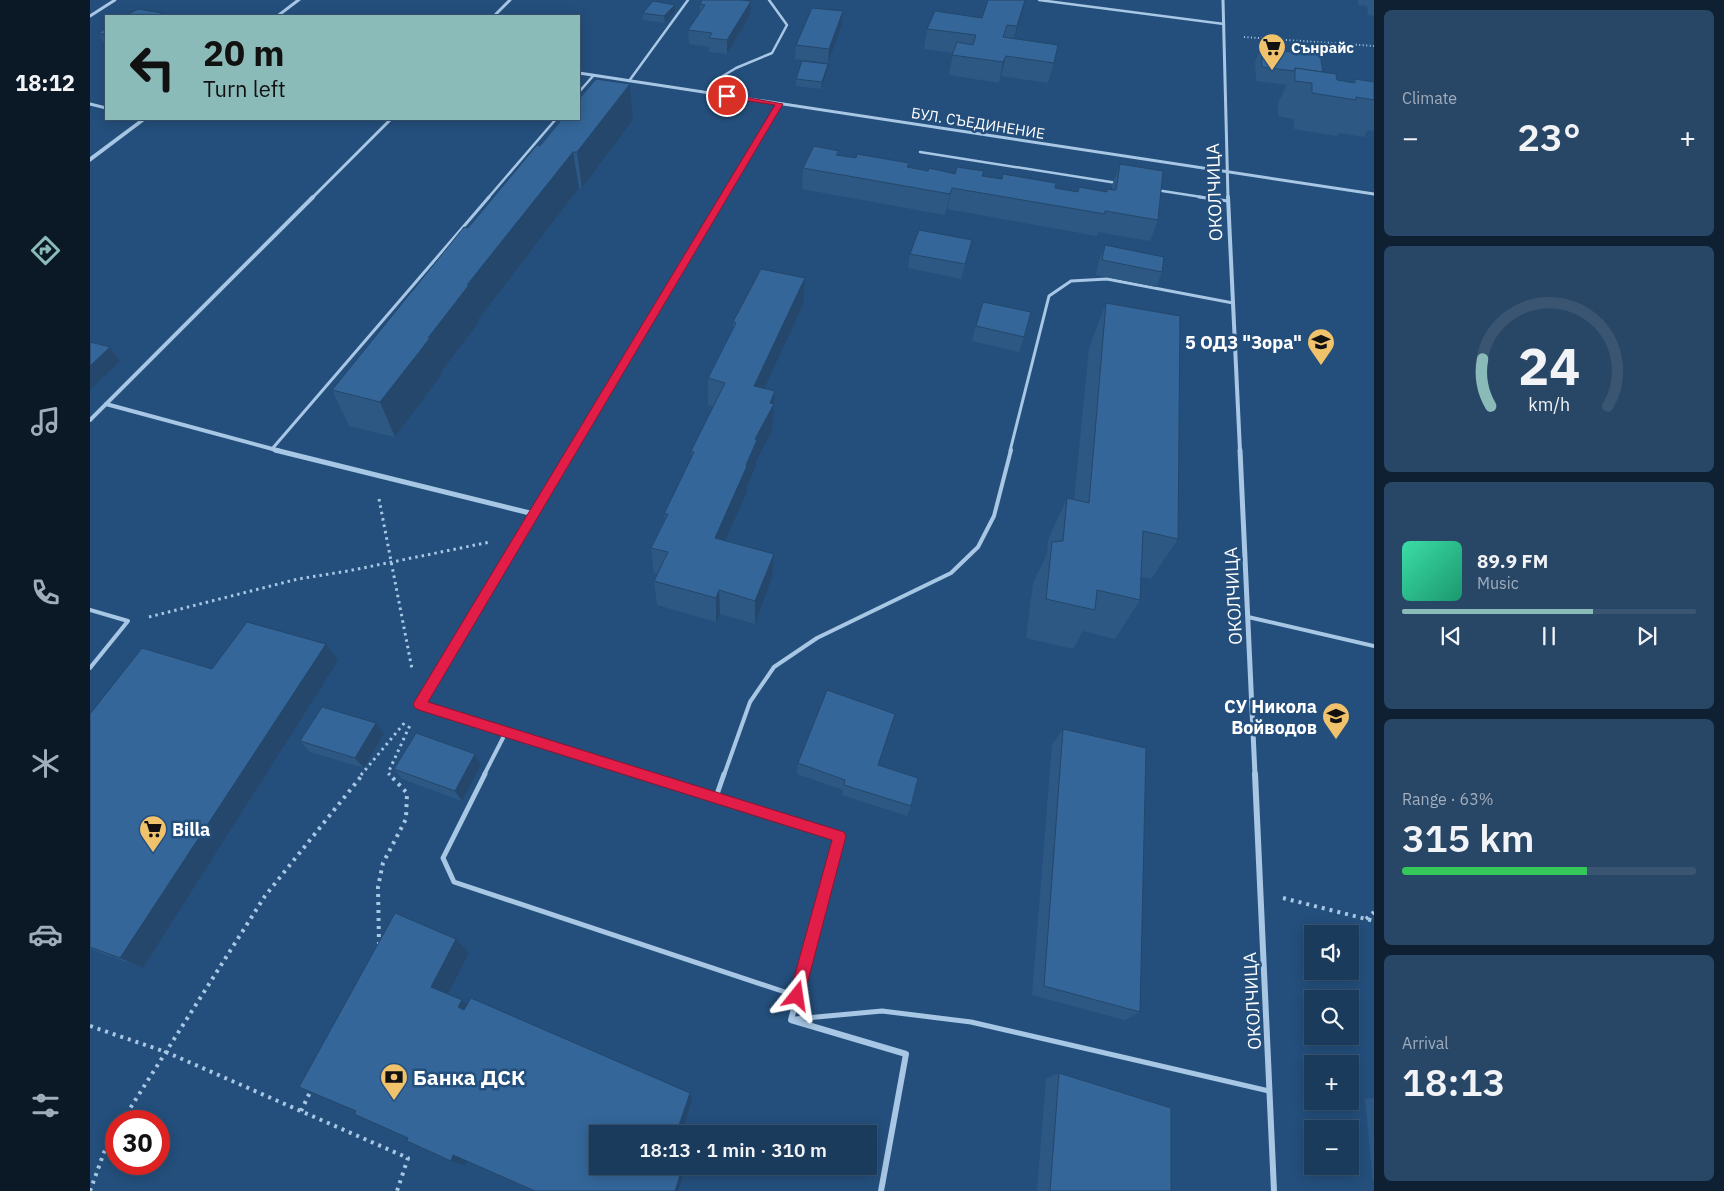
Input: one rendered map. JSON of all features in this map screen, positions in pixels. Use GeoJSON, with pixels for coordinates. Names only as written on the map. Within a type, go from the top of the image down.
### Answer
{"type":"FeatureCollection","features":[{"type":"Feature","properties":{"kind":"street"},"geometry":{"type":"LineString","coordinates":[[90,16],[115,0]]}},
{"type":"Feature","properties":{"kind":"street"},"geometry":{"type":"LineString","coordinates":[[278,15],[298,0]]}},
{"type":"Feature","properties":{"kind":"street"},"geometry":{"type":"LineString","coordinates":[[495,15],[510,0]]}},
{"type":"Feature","properties":{"kind":"street","name":"ОКОЛЧИЦА"},"geometry":{"type":"LineString","coordinates":[[1223,0],[1228,201],[1274,1191]]}},
{"type":"Feature","properties":{"kind":"street","name":"БУЛ. СЪЕДИНЕНИЕ"},"geometry":{"type":"LineString","coordinates":[[580,74],[1374,194]]}},
{"type":"Feature","properties":{"kind":"street"},"geometry":{"type":"LineString","coordinates":[[90,104],[105,108]]}},
{"type":"Feature","properties":{"kind":"street"},"geometry":{"type":"LineString","coordinates":[[780,104],[419,704],[840,836],[790,1020],[906,1054],[881,1191]]}},
{"type":"Feature","properties":{"kind":"street"},"geometry":{"type":"LineString","coordinates":[[90,160],[143,120]]}},
{"type":"Feature","properties":{"kind":"street"},"geometry":{"type":"LineString","coordinates":[[90,420],[390,120]]}},
{"type":"Feature","properties":{"kind":"street"},"geometry":{"type":"LineString","coordinates":[[106,404],[272,449],[534,514]]}},
{"type":"Feature","properties":{"kind":"lane"},"geometry":{"type":"LineString","coordinates":[[629,81],[688,0]]}},
{"type":"Feature","properties":{"kind":"lane"},"geometry":{"type":"LineString","coordinates":[[709,93],[718,79],[736,68],[772,52],[787,25],[769,0]]}},
{"type":"Feature","properties":{"kind":"lane"},"geometry":{"type":"LineString","coordinates":[[1039,0],[1224,24]]}},
{"type":"Feature","properties":{"kind":"lane"},"geometry":{"type":"LineString","coordinates":[[580,91],[593,76]]}},
{"type":"Feature","properties":{"kind":"lane"},"geometry":{"type":"LineString","coordinates":[[272,449],[555,120]]}},
{"type":"Feature","properties":{"kind":"lane"},"geometry":{"type":"LineString","coordinates":[[920,152],[1122,184]]}},
{"type":"Feature","properties":{"kind":"lane"},"geometry":{"type":"LineString","coordinates":[[1151,189],[1228,201]]}},
{"type":"Feature","properties":{"kind":"lane"},"geometry":{"type":"LineString","coordinates":[[716,797],[750,702],[774,667],[817,638],[950,573],[978,547],[994,516],[1049,296],[1071,281],[1107,279],[1233,303]]}},
{"type":"Feature","properties":{"kind":"lane"},"geometry":{"type":"LineString","coordinates":[[90,610],[128,622],[90,668]]}},
{"type":"Feature","properties":{"kind":"lane"},"geometry":{"type":"LineString","coordinates":[[1248,616],[1374,646]]}},
{"type":"Feature","properties":{"kind":"lane"},"geometry":{"type":"LineString","coordinates":[[506,732],[443,858],[454,882],[797,996]]}},
{"type":"Feature","properties":{"kind":"lane"},"geometry":{"type":"LineString","coordinates":[[790,1020],[882,1011],[971,1022],[1270,1091]]}},
{"type":"Feature","properties":{"kind":"path"},"geometry":{"type":"LineString","coordinates":[[1224,36],[1374,46]]}},
{"type":"Feature","properties":{"kind":"path"},"geometry":{"type":"LineString","coordinates":[[374,474],[419,704],[388,773],[407,793],[406,819],[383,863],[378,887],[379,952]]}},
{"type":"Feature","properties":{"kind":"path"},"geometry":{"type":"LineString","coordinates":[[128,622],[298,579],[522,535]]}},
{"type":"Feature","properties":{"kind":"path"},"geometry":{"type":"LineString","coordinates":[[129,1110],[265,896],[356,780],[366,771],[419,704]]}},
{"type":"Feature","properties":{"kind":"path"},"geometry":{"type":"LineString","coordinates":[[1261,892],[1374,921]]}},
{"type":"Feature","properties":{"kind":"path"},"geometry":{"type":"LineString","coordinates":[[1366,919],[1374,912]]}},
{"type":"Feature","properties":{"kind":"path"},"geometry":{"type":"LineString","coordinates":[[90,1026],[166,1052],[408,1158],[397,1191]]}},
{"type":"Feature","properties":{"kind":"path"},"geometry":{"type":"LineString","coordinates":[[301,1111],[314,1084]]}},
{"type":"Feature","properties":{"kind":"path"},"geometry":{"type":"LineString","coordinates":[[90,1191],[105,1150]]}},
{"type":"Feature","properties":{"kind":"building"},"geometry":{"type":"Polygon","coordinates":[[[702,0],[751,1],[727,40],[709,38],[712,33],[688,30],[705,5],[700,4],[702,0]]]}},
{"type":"Feature","properties":{"kind":"building"},"geometry":{"type":"Polygon","coordinates":[[[988,0],[1025,0],[1017,26],[1007,25],[1003,37],[1058,45],[1054,63],[1006,56],[1003,62],[952,55],[957,42],[973,45],[976,35],[927,29],[935,11],[982,18],[988,0]]]}},
{"type":"Feature","properties":{"kind":"building"},"geometry":{"type":"Polygon","coordinates":[[[653,1],[675,5],[664,16],[643,13],[653,1]]]}},
{"type":"Feature","properties":{"kind":"building"},"geometry":{"type":"Polygon","coordinates":[[[812,8],[843,11],[829,49],[796,45],[812,8]]]}},
{"type":"Feature","properties":{"kind":"building"},"geometry":{"type":"Polygon","coordinates":[[[138,9],[162,13],[159,15],[127,15],[138,9]]]}},
{"type":"Feature","properties":{"kind":"building"},"geometry":{"type":"Polygon","coordinates":[[[105,29],[105,35],[98,33],[105,29]]]}},
{"type":"Feature","properties":{"kind":"building"},"geometry":{"type":"Polygon","coordinates":[[[1261,48],[1320,54],[1323,72],[1295,68],[1294,71],[1262,67],[1261,48]]]}},
{"type":"Feature","properties":{"kind":"building"},"geometry":{"type":"Polygon","coordinates":[[[802,61],[828,64],[822,82],[796,79],[802,61]]]}},
{"type":"Feature","properties":{"kind":"building"},"geometry":{"type":"Polygon","coordinates":[[[1295,68],[1336,74],[1337,80],[1355,83],[1355,79],[1374,82],[1374,100],[1356,97],[1356,100],[1312,93],[1312,83],[1295,81],[1295,68]]]}},
{"type":"Feature","properties":{"kind":"building"},"geometry":{"type":"Polygon","coordinates":[[[596,79],[630,84],[577,152],[573,152],[467,285],[469,285],[380,402],[332,390],[464,227],[468,228],[537,145],[540,146],[561,120],[580,120],[580,98],[596,79]]]}},
{"type":"Feature","properties":{"kind":"building"},"geometry":{"type":"Polygon","coordinates":[[[814,146],[839,151],[836,155],[856,158],[857,154],[909,163],[907,167],[928,171],[929,168],[955,174],[957,167],[984,171],[982,176],[1002,179],[1003,174],[1056,183],[1055,188],[1078,192],[1079,187],[1107,192],[1107,189],[1116,190],[1120,164],[1163,171],[1158,220],[1105,211],[1105,214],[952,188],[950,194],[803,168],[814,146]]]}},
{"type":"Feature","properties":{"kind":"building"},"geometry":{"type":"Polygon","coordinates":[[[919,230],[972,240],[965,264],[910,254],[919,230]]]}},
{"type":"Feature","properties":{"kind":"building"},"geometry":{"type":"Polygon","coordinates":[[[1105,245],[1164,257],[1162,272],[1102,260],[1105,245]]]}},
{"type":"Feature","properties":{"kind":"building"},"geometry":{"type":"Polygon","coordinates":[[[761,269],[805,278],[754,386],[775,391],[770,403],[774,404],[755,439],[757,440],[747,466],[715,538],[774,554],[755,601],[719,590],[716,598],[654,581],[668,552],[651,548],[668,514],[664,514],[694,452],[691,451],[725,383],[708,378],[736,323],[733,322],[761,269]]]}},
{"type":"Feature","properties":{"kind":"building"},"geometry":{"type":"Polygon","coordinates":[[[983,302],[1031,312],[1024,337],[976,326],[983,302]]]}},
{"type":"Feature","properties":{"kind":"building"},"geometry":{"type":"Polygon","coordinates":[[[1106,303],[1180,316],[1178,539],[1143,531],[1140,600],[1097,590],[1095,610],[1046,599],[1052,542],[1063,541],[1067,498],[1089,503],[1106,303]]]}},
{"type":"Feature","properties":{"kind":"building"},"geometry":{"type":"Polygon","coordinates":[[[90,342],[110,347],[90,366],[90,342]]]}},
{"type":"Feature","properties":{"kind":"building","name":"Billa"},"geometry":{"type":"Polygon","coordinates":[[[247,622],[326,644],[120,958],[90,947],[90,714],[142,648],[212,669],[247,622]]]}},
{"type":"Feature","properties":{"kind":"building"},"geometry":{"type":"Polygon","coordinates":[[[827,690],[895,714],[878,765],[918,778],[911,806],[844,785],[845,780],[798,763],[827,690]]]}},
{"type":"Feature","properties":{"kind":"building"},"geometry":{"type":"Polygon","coordinates":[[[322,707],[376,723],[355,758],[300,741],[322,707]]]}},
{"type":"Feature","properties":{"kind":"building"},"geometry":{"type":"Polygon","coordinates":[[[1063,729],[1146,748],[1140,1012],[1044,986],[1063,729]]]}},
{"type":"Feature","properties":{"kind":"building"},"geometry":{"type":"Polygon","coordinates":[[[416,733],[475,754],[455,791],[394,769],[416,733]]]}},
{"type":"Feature","properties":{"kind":"building"},"geometry":{"type":"Polygon","coordinates":[[[395,913],[456,939],[431,987],[462,1000],[458,1007],[464,1010],[471,998],[690,1093],[679,1125],[589,1125],[589,1175],[680,1175],[675,1191],[535,1191],[453,1155],[451,1161],[407,1141],[408,1138],[354,1114],[356,1111],[299,1087],[395,913]]]}},
{"type":"Feature","properties":{"kind":"building"},"geometry":{"type":"Polygon","coordinates":[[[1059,1073],[1171,1108],[1171,1191],[1050,1191],[1059,1073]]]}},
{"type":"Feature","properties":{"kind":"place","name":"Сънрайс"},"geometry":{"type":"Point","coordinates":[1272,71]}},
{"type":"Feature","properties":{"kind":"place","name":"5 ОДЗ \"Зора\""},"geometry":{"type":"Point","coordinates":[1321,366]}},
{"type":"Feature","properties":{"kind":"place","name":"СУ Никола Войводов"},"geometry":{"type":"Point","coordinates":[1336,740]}},
{"type":"Feature","properties":{"kind":"place","name":"Billa"},"geometry":{"type":"Point","coordinates":[153,853]}},
{"type":"Feature","properties":{"kind":"place","name":"Банка ДСК"},"geometry":{"type":"Point","coordinates":[394,1101]}},
{"type":"Feature","properties":{"kind":"route"},"geometry":{"type":"LineString","coordinates":[[727,96],[780,104],[419,704],[840,836],[797,996]]}}]}
